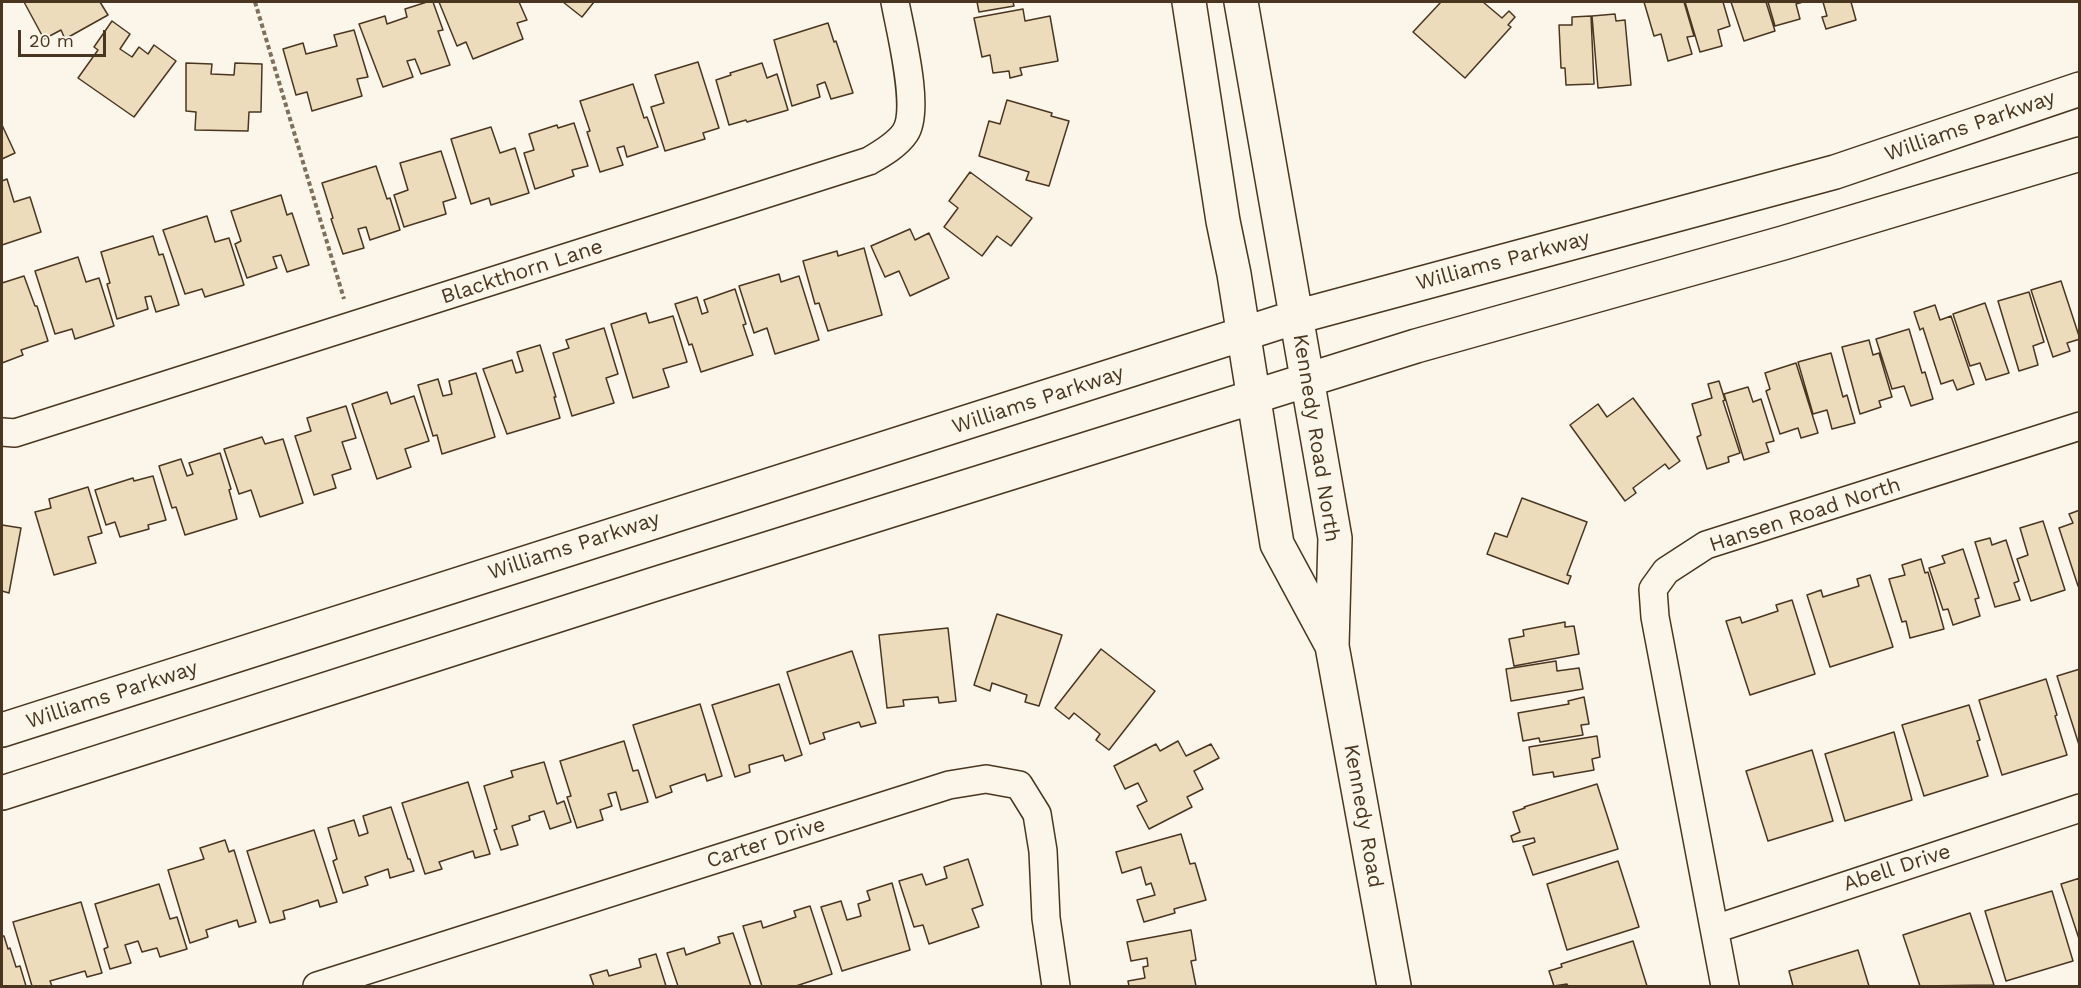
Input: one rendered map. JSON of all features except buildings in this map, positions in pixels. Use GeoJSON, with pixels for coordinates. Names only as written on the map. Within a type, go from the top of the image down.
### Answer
{"type":"FeatureCollection","features":[{"type":"Feature","properties":{"kind":"main road"},"geometry":{"type":"LineString","coordinates":[[1189,2],[1277,544],[1332,646]]}},
{"type":"Feature","properties":{"kind":"main road","name":"Kennedy Road North"},"geometry":{"type":"LineString","coordinates":[[1241,2],[1335,538],[1332,646]]}},
{"type":"Feature","properties":{"kind":"main road","name":"Williams Parkway"},"geometry":{"type":"LineString","coordinates":[[2,730],[1296,317],[1835,172],[2079,89]]}},
{"type":"Feature","properties":{"kind":"main road"},"geometry":{"type":"LineString","coordinates":[[2,793],[641,588],[1416,346],[1782,243],[2079,154]]}},
{"type":"Feature","properties":{"kind":"main road","name":"Kennedy Road"},"geometry":{"type":"LineString","coordinates":[[1332,646],[1394,987]]}},
{"type":"Feature","properties":{"kind":"street","name":"Blackthorn Lane"},"geometry":{"type":"LineString","coordinates":[[2,432],[15,433],[869,161],[889,148],[905,133],[912,116],[911,93],[895,2]]}},
{"type":"Feature","properties":{"kind":"street","name":"Hansen Road North"},"geometry":{"type":"LineString","coordinates":[[1725,987],[1655,617],[1653,589],[1666,571],[1706,545],[2079,426]]}},
{"type":"Feature","properties":{"kind":"street","name":"Carter Drive"},"geometry":{"type":"LineString","coordinates":[[317,987],[949,785],[986,779],[1019,785],[1037,814],[1043,851],[1046,918],[1056,987]]}},
{"type":"Feature","properties":{"kind":"street","name":"Abell Drive"},"geometry":{"type":"LineString","coordinates":[[1715,929],[2079,808]]}},
{"type":"Feature","properties":{"kind":"path"},"geometry":{"type":"LineString","coordinates":[[255,2],[352,325]]}}]}
